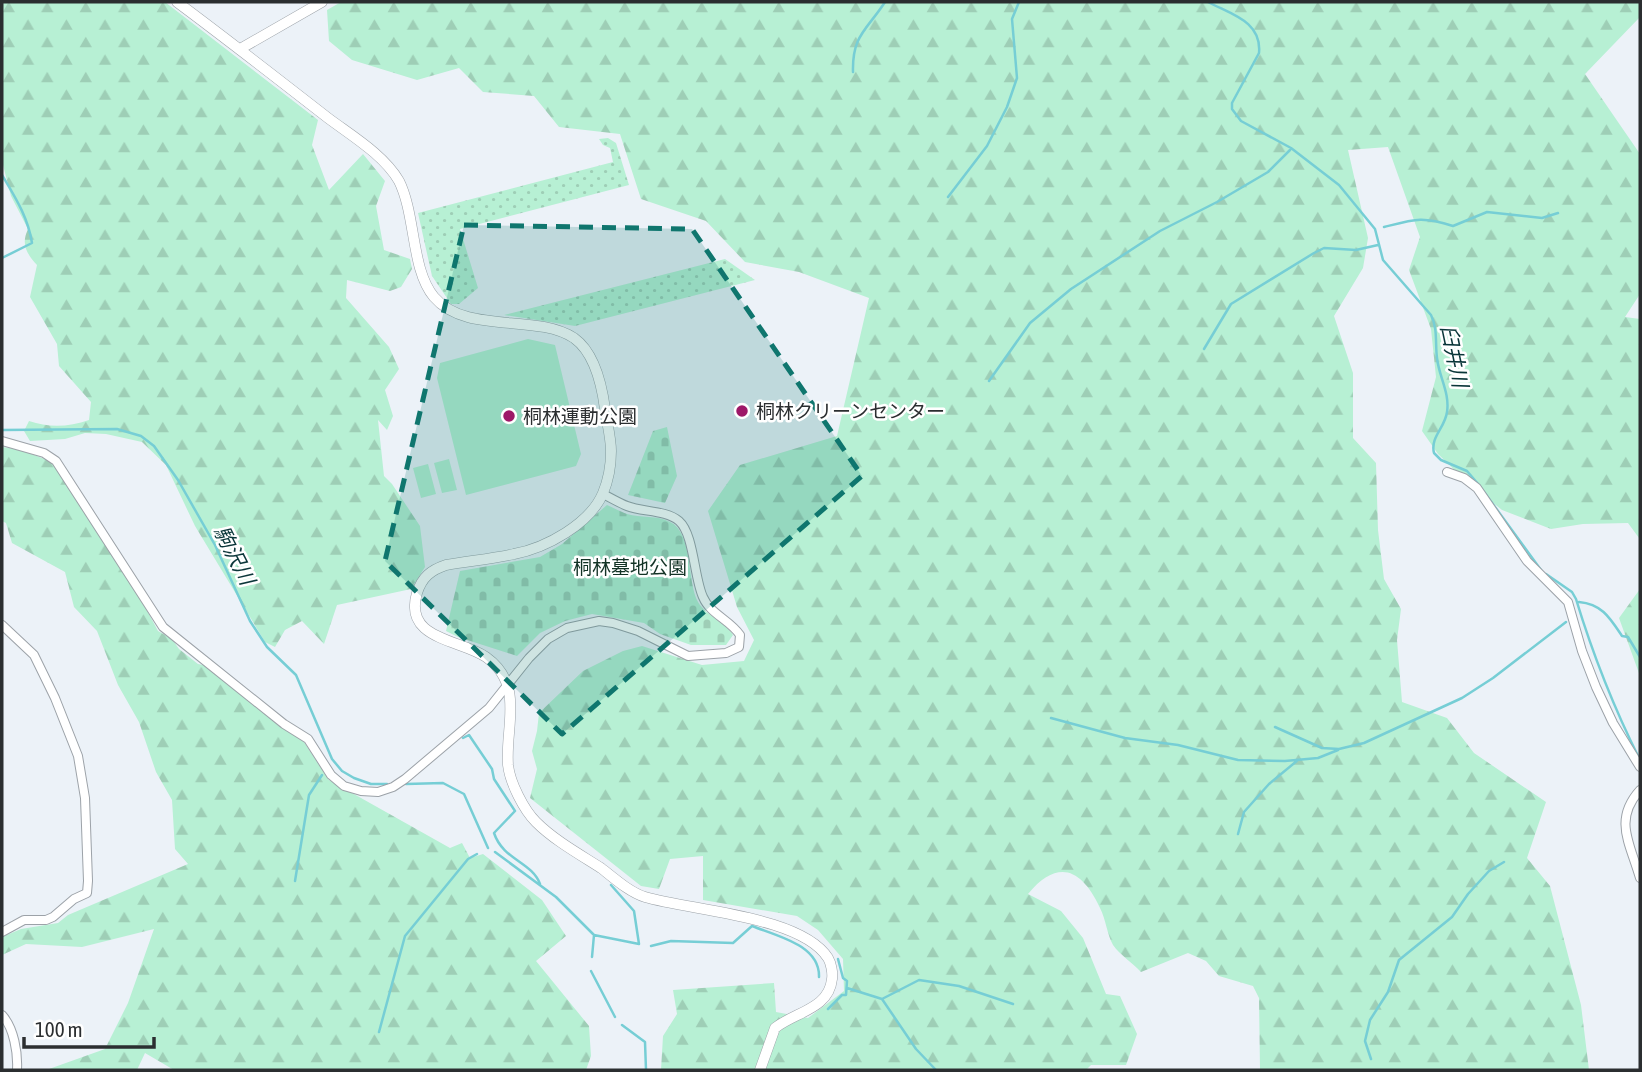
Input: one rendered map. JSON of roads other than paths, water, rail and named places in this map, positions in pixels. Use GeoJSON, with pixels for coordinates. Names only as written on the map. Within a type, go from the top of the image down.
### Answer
{"type":"FeatureCollection","features":[{"type":"Feature","properties":{"kind":"street"},"geometry":{"type":"LineString","coordinates":[[177,2],[389,167],[407,201],[425,284],[444,306],[462,316],[559,331],[574,339],[588,354],[598,377],[611,450],[603,494],[577,524],[558,538],[533,550],[446,565],[426,575],[420,584],[415,611],[423,626],[440,638],[486,657],[497,667],[508,686],[512,706],[508,767],[513,782],[534,820],[643,896],[794,932],[807,938],[829,960],[833,976],[830,991],[818,1004],[775,1028],[760,1070]]}},
{"type":"Feature","properties":{"kind":"street"},"geometry":{"type":"LineString","coordinates":[[240,49],[322,2]]}},
{"type":"Feature","properties":{"kind":"street"},"geometry":{"type":"LineString","coordinates":[[2,441],[44,453],[56,461],[163,627],[284,724],[308,739],[331,775],[344,786],[361,791],[378,792],[393,787],[489,708],[529,658],[548,639],[567,628],[599,621],[613,623],[638,631],[688,656],[726,653],[739,647],[740,635],[734,626],[712,610],[703,599],[680,521],[628,506],[603,494]]}},
{"type":"Feature","properties":{"kind":"street"},"geometry":{"type":"LineString","coordinates":[[1447,471],[1464,478],[1476,488],[1527,561],[1568,602],[1596,687],[1613,723],[1640,766]]}},
{"type":"Feature","properties":{"kind":"street"},"geometry":{"type":"LineString","coordinates":[[2,625],[34,655],[78,756],[85,798],[88,881],[87,893],[74,899],[53,917],[24,920],[2,932]]}},
{"type":"Feature","properties":{"kind":"street"},"geometry":{"type":"LineString","coordinates":[[1640,790],[1624,816],[1640,878]]}},
{"type":"Feature","properties":{"kind":"street"},"geometry":{"type":"LineString","coordinates":[[2,1015],[12,1031],[17,1070]]}},
{"type":"Feature","properties":{"kind":"waterway"},"geometry":{"type":"LineString","coordinates":[[853,72],[858,41],[885,2]]}},
{"type":"Feature","properties":{"kind":"waterway"},"geometry":{"type":"LineString","coordinates":[[948,197],[987,146],[1007,107],[1017,78],[1012,19],[1019,2]]}},
{"type":"Feature","properties":{"kind":"waterway","name":"臼井川"},"geometry":{"type":"LineString","coordinates":[[1208,2],[1243,20],[1250,26],[1259,42],[1259,53],[1232,103],[1232,109],[1241,121],[1291,148],[1339,185],[1375,229],[1383,260],[1431,315],[1438,365],[1448,405],[1446,418],[1434,442],[1434,453],[1441,460],[1467,471],[1541,570]]}},
{"type":"Feature","properties":{"kind":"waterway"},"geometry":{"type":"LineString","coordinates":[[989,381],[1030,323],[1071,289],[1160,231],[1268,172],[1290,150]]}},
{"type":"Feature","properties":{"kind":"waterway","name":"駒沢川"},"geometry":{"type":"LineString","coordinates":[[2,175],[24,216],[32,243],[2,258]]}},
{"type":"Feature","properties":{"kind":"waterway"},"geometry":{"type":"LineString","coordinates":[[1384,227],[1418,220],[1453,226],[1487,212],[1542,218],[1558,213]]}},
{"type":"Feature","properties":{"kind":"waterway"},"geometry":{"type":"LineString","coordinates":[[1204,349],[1231,304],[1314,253],[1324,248],[1356,250],[1378,245]]}},
{"type":"Feature","properties":{"kind":"waterway","name":"駒沢川"},"geometry":{"type":"LineString","coordinates":[[2,430],[117,429],[141,436],[154,446],[178,480],[215,545],[250,621],[267,647],[296,675],[332,759],[342,771],[354,778],[371,784],[387,784]]}},
{"type":"Feature","properties":{"kind":"waterway","name":"臼井川"},"geometry":{"type":"LineString","coordinates":[[1546,574],[1572,592],[1576,599],[1605,681],[1640,760]]}},
{"type":"Feature","properties":{"kind":"waterway"},"geometry":{"type":"LineString","coordinates":[[1579,602],[1587,603],[1605,613],[1622,636],[1628,637],[1640,657]]}},
{"type":"Feature","properties":{"kind":"waterway"},"geometry":{"type":"LineString","coordinates":[[1275,727],[1322,748],[1339,749],[1364,743],[1462,698],[1493,678],[1566,622]]}},
{"type":"Feature","properties":{"kind":"waterway"},"geometry":{"type":"LineString","coordinates":[[1051,718],[1125,738],[1178,745],[1238,760],[1285,761],[1318,758],[1338,750]]}},
{"type":"Feature","properties":{"kind":"waterway"},"geometry":{"type":"LineString","coordinates":[[463,738],[469,735],[515,811],[494,833],[498,842],[531,871],[540,884]]}},
{"type":"Feature","properties":{"kind":"waterway"},"geometry":{"type":"LineString","coordinates":[[1238,834],[1244,812],[1269,784],[1298,760]]}},
{"type":"Feature","properties":{"kind":"waterway"},"geometry":{"type":"LineString","coordinates":[[295,881],[309,795],[322,775]]}},
{"type":"Feature","properties":{"kind":"waterway","name":"駒沢川"},"geometry":{"type":"LineString","coordinates":[[406,784],[443,783],[464,794],[488,848]]}},
{"type":"Feature","properties":{"kind":"waterway","name":"駒沢川"},"geometry":{"type":"LineString","coordinates":[[495,852],[556,897],[594,935],[592,957]]}},
{"type":"Feature","properties":{"kind":"waterway"},"geometry":{"type":"LineString","coordinates":[[379,1032],[405,936],[468,859],[477,854]]}},
{"type":"Feature","properties":{"kind":"waterway"},"geometry":{"type":"LineString","coordinates":[[1371,1059],[1365,1041],[1370,1020],[1388,992],[1399,960],[1452,917],[1489,871],[1504,862]]}},
{"type":"Feature","properties":{"kind":"waterway"},"geometry":{"type":"LineString","coordinates":[[594,935],[639,944],[634,911],[611,885]]}},
{"type":"Feature","properties":{"kind":"waterway"},"geometry":{"type":"LineString","coordinates":[[651,946],[671,941],[733,943],[752,926],[805,949],[817,966],[819,977]]}},
{"type":"Feature","properties":{"kind":"waterway"},"geometry":{"type":"LineString","coordinates":[[828,1009],[842,995],[846,995],[847,981],[843,978],[838,959]]}},
{"type":"Feature","properties":{"kind":"waterway","name":"駒沢川"},"geometry":{"type":"LineString","coordinates":[[591,971],[615,1017]]}},
{"type":"Feature","properties":{"kind":"waterway"},"geometry":{"type":"LineString","coordinates":[[882,999],[919,980],[959,986],[1013,1004]]}},
{"type":"Feature","properties":{"kind":"waterway"},"geometry":{"type":"LineString","coordinates":[[847,988],[882,999],[916,1049],[936,1070]]}},
{"type":"Feature","properties":{"kind":"waterway","name":"駒沢川"},"geometry":{"type":"LineString","coordinates":[[622,1025],[645,1042],[646,1070]]}},
{"type":"Feature","properties":{"kind":"place","name":"桐林クリーンセンター"},"geometry":{"type":"Point","coordinates":[742,411]}},
{"type":"Feature","properties":{"kind":"place","name":"桐林運動公園"},"geometry":{"type":"Point","coordinates":[509,416]}},
{"type":"Feature","properties":{"kind":"park label","name":"桐林墓地公園"},"geometry":{"type":"Point","coordinates":[630,567]}}]}
